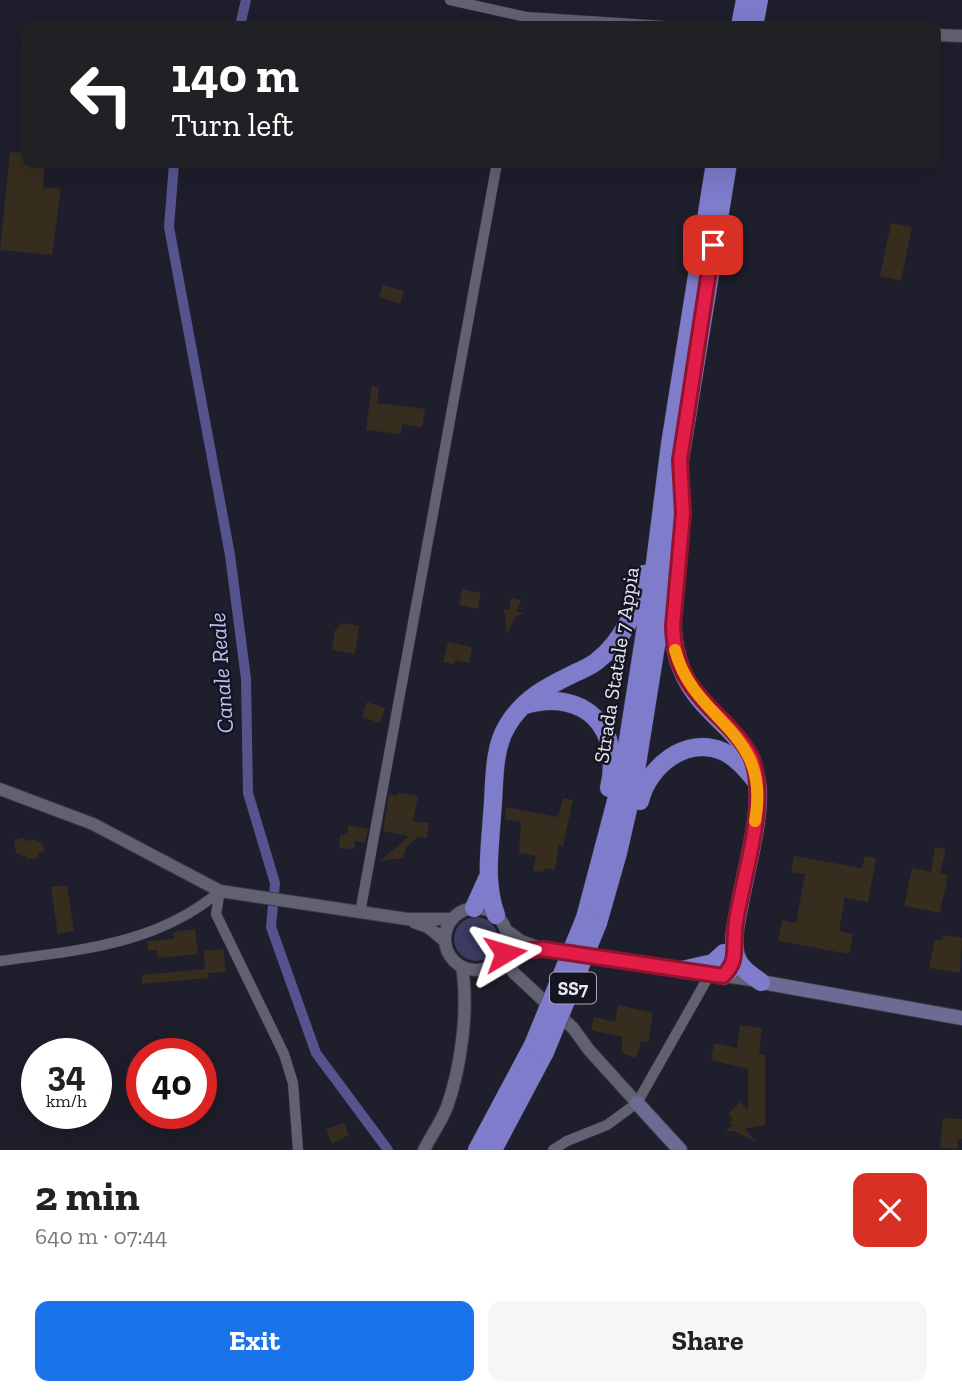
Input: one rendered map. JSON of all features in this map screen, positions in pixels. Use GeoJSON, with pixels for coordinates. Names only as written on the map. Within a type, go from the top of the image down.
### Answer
{"type":"FeatureCollection","features":[{"type":"Feature","properties":{"kind":"highway"},"geometry":{"type":"LineString","coordinates":[[741,21],[745,0]]}},
{"type":"Feature","properties":{"kind":"highway"},"geometry":{"type":"LineString","coordinates":[[755,21],[759,0]]}},
{"type":"Feature","properties":{"kind":"highway","name":"Strada Statale 7 Appia"},"geometry":{"type":"LineString","coordinates":[[591,921],[622,778],[651,594],[670,444],[714,168]]}},
{"type":"Feature","properties":{"kind":"highway","name":"Strada Statale 7 Appia"},"geometry":{"type":"LineString","coordinates":[[493,1150],[539,1049],[591,921],[635,783],[663,602],[680,460],[726,168]]}},
{"type":"Feature","properties":{"kind":"highway"},"geometry":{"type":"LineString","coordinates":[[496,915],[489,896],[488,875],[497,754],[506,727],[521,706],[540,690],[596,662],[619,638],[642,587],[654,494],[670,444]]}},
{"type":"Feature","properties":{"kind":"highway"},"geometry":{"type":"LineString","coordinates":[[680,460],[683,514],[672,609],[673,642],[680,667],[694,693],[737,735],[751,758],[758,783],[757,808],[734,934],[721,964]]}},
{"type":"Feature","properties":{"kind":"highway"},"geometry":{"type":"LineString","coordinates":[[521,706],[543,700],[566,700],[588,711],[604,731],[612,752],[612,775],[596,846],[591,921]]}},
{"type":"Feature","properties":{"kind":"highway"},"geometry":{"type":"LineString","coordinates":[[591,921],[628,856],[643,786],[656,767],[676,754],[698,748],[722,751],[742,764],[758,783]]}},
{"type":"Feature","properties":{"kind":"highway"},"geometry":{"type":"LineString","coordinates":[[474,908],[488,875]]}},
{"type":"Feature","properties":{"kind":"highway"},"geometry":{"type":"LineString","coordinates":[[682,970],[721,964],[745,971],[761,982]]}},
{"type":"Feature","properties":{"kind":"highway","name":"Strada Statale 7 Appia"},"geometry":{"type":"LineString","coordinates":[[477,1150],[539,1049]]}},
{"type":"Feature","properties":{"kind":"main road"},"geometry":{"type":"LineString","coordinates":[[761,982],[962,1018]]}},
{"type":"Feature","properties":{"kind":"main road"},"geometry":{"type":"LineString","coordinates":[[637,1103],[680,1150]]}},
{"type":"Feature","properties":{"kind":"street"},"geometry":{"type":"LineString","coordinates":[[450,0],[523,21]]}},
{"type":"Feature","properties":{"kind":"street"},"geometry":{"type":"LineString","coordinates":[[941,35],[962,36]]}},
{"type":"Feature","properties":{"kind":"street"},"geometry":{"type":"LineString","coordinates":[[360,913],[496,168]]}},
{"type":"Feature","properties":{"kind":"street"},"geometry":{"type":"LineString","coordinates":[[0,789],[93,824],[220,891],[255,899],[407,919],[453,919],[474,908],[496,915],[506,931],[521,941],[543,949],[682,970]]}},
{"type":"Feature","properties":{"kind":"street"},"geometry":{"type":"LineString","coordinates":[[0,961],[86,950],[144,936],[197,911],[220,891]]}},
{"type":"Feature","properties":{"kind":"street"},"geometry":{"type":"LineString","coordinates":[[220,891],[216,914],[284,1054],[293,1083],[298,1150]]}},
{"type":"Feature","properties":{"kind":"street"},"geometry":{"type":"LineString","coordinates":[[407,919],[428,927],[445,941],[453,961],[462,967],[543,949]]}},
{"type":"Feature","properties":{"kind":"street"},"geometry":{"type":"LineString","coordinates":[[445,941],[453,919]]}},
{"type":"Feature","properties":{"kind":"street"},"geometry":{"type":"LineString","coordinates":[[424,1150],[446,1109],[457,1074],[466,998],[471,982],[496,961],[506,931]]}},
{"type":"Feature","properties":{"kind":"street"},"geometry":{"type":"LineString","coordinates":[[496,961],[514,973],[573,1028],[589,1050],[637,1103]]}},
{"type":"Feature","properties":{"kind":"street"},"geometry":{"type":"LineString","coordinates":[[553,1150],[607,1125],[637,1103],[721,964]]}},
{"type":"Feature","properties":{"kind":"street"},"geometry":{"type":"LineString","coordinates":[[462,967],[466,998]]}},
{"type":"Feature","properties":{"kind":"shaded area"},"geometry":{"type":"Polygon","coordinates":[[[476,917],[491,924],[498,939],[491,954],[476,961],[461,954],[454,939],[461,924],[476,917]]]}},
{"type":"Feature","properties":{"kind":"building"},"geometry":{"type":"Polygon","coordinates":[[[10,152],[21,153],[21,168],[45,168],[43,187],[61,189],[52,255],[0,250],[10,152]]]}},
{"type":"Feature","properties":{"kind":"building"},"geometry":{"type":"Polygon","coordinates":[[[891,223],[912,227],[901,281],[880,276],[891,223]]]}},
{"type":"Feature","properties":{"kind":"building"},"geometry":{"type":"Polygon","coordinates":[[[383,285],[404,291],[400,304],[379,297],[383,285]]]}},
{"type":"Feature","properties":{"kind":"building"},"geometry":{"type":"Polygon","coordinates":[[[372,386],[379,388],[377,403],[425,409],[422,428],[402,424],[401,434],[366,430],[372,386]]]}},
{"type":"Feature","properties":{"kind":"building"},"geometry":{"type":"Polygon","coordinates":[[[462,589],[481,593],[478,609],[459,605],[462,589]]]}},
{"type":"Feature","properties":{"kind":"building"},"geometry":{"type":"Polygon","coordinates":[[[511,598],[521,600],[517,611],[524,613],[515,617],[507,635],[504,609],[509,610],[511,598]]]}},
{"type":"Feature","properties":{"kind":"building"},"geometry":{"type":"Polygon","coordinates":[[[342,623],[359,626],[355,654],[332,650],[335,630],[342,623]]]}},
{"type":"Feature","properties":{"kind":"building"},"geometry":{"type":"Polygon","coordinates":[[[448,642],[472,647],[469,663],[455,660],[454,664],[443,662],[448,642]]]}},
{"type":"Feature","properties":{"kind":"building"},"geometry":{"type":"Polygon","coordinates":[[[367,702],[385,708],[380,723],[362,717],[367,702]]]}},
{"type":"Feature","properties":{"kind":"building"},"geometry":{"type":"Polygon","coordinates":[[[398,793],[418,796],[413,822],[429,823],[427,838],[417,837],[406,848],[403,858],[380,861],[409,836],[383,831],[389,794],[397,796],[398,793]]]}},
{"type":"Feature","properties":{"kind":"building"},"geometry":{"type":"Polygon","coordinates":[[[563,798],[573,800],[563,846],[559,845],[555,870],[544,868],[543,872],[533,871],[536,856],[519,853],[521,822],[505,819],[506,807],[558,817],[563,798]]]}},
{"type":"Feature","properties":{"kind":"building"},"geometry":{"type":"Polygon","coordinates":[[[348,825],[368,829],[365,842],[355,841],[354,849],[339,848],[340,835],[347,835],[348,825]]]}},
{"type":"Feature","properties":{"kind":"building"},"geometry":{"type":"Polygon","coordinates":[[[24,838],[25,841],[36,839],[37,843],[42,842],[44,852],[38,853],[39,858],[27,859],[27,856],[21,857],[20,853],[16,853],[14,840],[24,838]]]}},
{"type":"Feature","properties":{"kind":"building"},"geometry":{"type":"Polygon","coordinates":[[[935,847],[946,849],[940,874],[948,875],[940,913],[904,906],[912,868],[931,872],[935,847]]]}},
{"type":"Feature","properties":{"kind":"building"},"geometry":{"type":"Polygon","coordinates":[[[794,856],[862,868],[865,856],[876,858],[868,902],[845,898],[839,931],[853,934],[849,954],[778,941],[782,920],[796,923],[805,874],[791,872],[794,856]]]}},
{"type":"Feature","properties":{"kind":"building"},"geometry":{"type":"Polygon","coordinates":[[[67,885],[74,931],[58,934],[51,887],[67,885]]]}},
{"type":"Feature","properties":{"kind":"building"},"geometry":{"type":"Polygon","coordinates":[[[195,929],[198,954],[158,958],[157,950],[148,951],[147,941],[174,939],[173,932],[195,929]]]}},
{"type":"Feature","properties":{"kind":"building"},"geometry":{"type":"Polygon","coordinates":[[[944,935],[962,938],[960,973],[929,968],[935,939],[942,940],[944,935]]]}},
{"type":"Feature","properties":{"kind":"building"},"geometry":{"type":"Polygon","coordinates":[[[223,949],[226,972],[208,973],[209,978],[142,984],[142,975],[205,969],[204,951],[223,949]]]}},
{"type":"Feature","properties":{"kind":"building"},"geometry":{"type":"Polygon","coordinates":[[[618,1005],[653,1013],[648,1043],[641,1041],[636,1058],[622,1053],[622,1037],[591,1030],[594,1017],[615,1022],[618,1005]]]}},
{"type":"Feature","properties":{"kind":"building"},"geometry":{"type":"Polygon","coordinates":[[[740,1025],[762,1028],[759,1054],[765,1055],[765,1125],[744,1129],[757,1142],[734,1131],[725,1132],[732,1125],[729,1123],[733,1119],[728,1114],[740,1102],[748,1110],[748,1069],[711,1060],[714,1043],[737,1048],[740,1025]]]}},
{"type":"Feature","properties":{"kind":"building"},"geometry":{"type":"Polygon","coordinates":[[[943,1118],[962,1119],[962,1139],[958,1139],[958,1149],[940,1148],[943,1118]]]}},
{"type":"Feature","properties":{"kind":"building"},"geometry":{"type":"Polygon","coordinates":[[[344,1123],[349,1135],[332,1144],[326,1129],[344,1123]]]}},
{"type":"Feature","properties":{"kind":"waterway","name":"Canale Reale"},"geometry":{"type":"LineString","coordinates":[[241,21],[246,0]]}},
{"type":"Feature","properties":{"kind":"waterway","name":"Canale Reale"},"geometry":{"type":"LineString","coordinates":[[174,168],[169,227],[230,555],[246,679],[248,793],[275,883],[271,927],[316,1053],[388,1150]]}},
{"type":"Feature","properties":{"kind":"slow traffic"},"geometry":{"type":"LineString","coordinates":[[675,650],[680,667],[694,693],[737,735],[751,758],[758,783],[755,821]]}},
{"type":"Feature","properties":{"kind":"route"},"geometry":{"type":"LineString","coordinates":[[505,953],[543,949],[723,976],[732,968],[736,956],[734,934],[757,808],[758,783],[751,758],[737,735],[694,693],[680,667],[673,642],[672,609],[683,514],[680,460],[713,245]]}}]}
